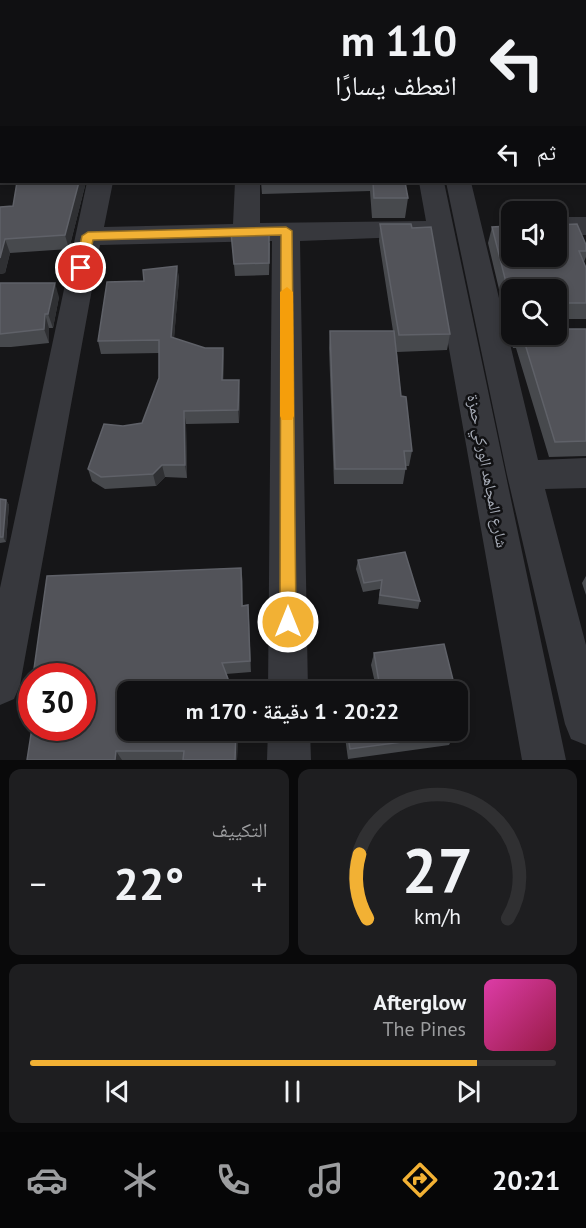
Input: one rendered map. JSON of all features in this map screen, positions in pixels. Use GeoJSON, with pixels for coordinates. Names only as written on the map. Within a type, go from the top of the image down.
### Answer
{"type":"FeatureCollection","features":[{"type":"Feature","properties":{"kind":"street"},"geometry":{"type":"LineString","coordinates":[[0,685],[67,285],[88,236],[100,183]]}},
{"type":"Feature","properties":{"kind":"street"},"geometry":{"type":"LineString","coordinates":[[246,231],[247,183]]}},
{"type":"Feature","properties":{"kind":"street","name":"شارع المجاهد الوركي حمزة"},"geometry":{"type":"LineString","coordinates":[[433,183],[467,228],[501,330]]}},
{"type":"Feature","properties":{"kind":"street","name":"شارع المجاهد الوركي حمزة"},"geometry":{"type":"LineString","coordinates":[[458,183],[467,228],[544,760]]}},
{"type":"Feature","properties":{"kind":"street"},"geometry":{"type":"LineString","coordinates":[[567,226],[586,226]]}},
{"type":"Feature","properties":{"kind":"street"},"geometry":{"type":"LineString","coordinates":[[88,236],[467,228]]}},
{"type":"Feature","properties":{"kind":"street"},"geometry":{"type":"LineString","coordinates":[[286,231],[288,681]]}},
{"type":"Feature","properties":{"kind":"street","name":"شارع المجاهد الوركي حمزة"},"geometry":{"type":"LineString","coordinates":[[504,345],[524,475],[586,724]]}},
{"type":"Feature","properties":{"kind":"street"},"geometry":{"type":"LineString","coordinates":[[524,475],[586,473]]}},
{"type":"Feature","properties":{"kind":"street"},"geometry":{"type":"LineString","coordinates":[[288,741],[289,760]]}},
{"type":"Feature","properties":{"kind":"building"},"geometry":{"type":"Polygon","coordinates":[[[17,183],[79,183],[65,235],[5,239],[0,258],[0,207],[13,206],[17,183]]]}},
{"type":"Feature","properties":{"kind":"building"},"geometry":{"type":"Polygon","coordinates":[[[373,183],[405,183],[408,198],[374,198],[373,183]]]}},
{"type":"Feature","properties":{"kind":"building"},"geometry":{"type":"Polygon","coordinates":[[[380,224],[411,224],[412,228],[431,227],[450,334],[399,335],[380,224]]]}},
{"type":"Feature","properties":{"kind":"building"},"geometry":{"type":"Polygon","coordinates":[[[567,224],[577,224],[586,245],[586,251],[579,251],[586,268],[586,303],[567,303],[567,279],[505,279],[502,267],[567,267],[567,224]]]}},
{"type":"Feature","properties":{"kind":"building"},"geometry":{"type":"Polygon","coordinates":[[[492,227],[501,227],[501,263],[492,227]]]}},
{"type":"Feature","properties":{"kind":"building"},"geometry":{"type":"Polygon","coordinates":[[[269,231],[269,263],[234,264],[231,232],[269,231]]]}},
{"type":"Feature","properties":{"kind":"building"},"geometry":{"type":"Polygon","coordinates":[[[177,266],[171,337],[205,348],[223,348],[222,380],[239,380],[238,410],[184,411],[185,465],[162,465],[153,474],[101,477],[88,469],[104,424],[123,426],[142,423],[159,378],[159,340],[98,341],[107,282],[144,281],[143,270],[177,266]]]}},
{"type":"Feature","properties":{"kind":"building"},"geometry":{"type":"Polygon","coordinates":[[[0,283],[55,283],[48,314],[45,314],[44,329],[0,334],[0,283]]]}},
{"type":"Feature","properties":{"kind":"building"},"geometry":{"type":"Polygon","coordinates":[[[567,329],[586,329],[586,441],[555,442],[525,345],[567,345],[567,329]]]}},
{"type":"Feature","properties":{"kind":"building"},"geometry":{"type":"Polygon","coordinates":[[[330,331],[394,331],[401,396],[406,397],[412,451],[404,451],[406,469],[335,469],[330,331]]]}},
{"type":"Feature","properties":{"kind":"building"},"geometry":{"type":"Polygon","coordinates":[[[0,499],[6,500],[3,537],[0,537],[0,499]]]}},
{"type":"Feature","properties":{"kind":"building"},"geometry":{"type":"Polygon","coordinates":[[[405,552],[420,601],[380,595],[382,580],[364,583],[358,560],[405,552]]]}},
{"type":"Feature","properties":{"kind":"building"},"geometry":{"type":"Polygon","coordinates":[[[241,568],[242,606],[248,605],[250,661],[222,663],[229,681],[117,681],[117,741],[236,741],[235,760],[183,760],[184,751],[116,751],[115,760],[27,760],[30,741],[96,741],[96,663],[35,663],[47,576],[241,568]]]}},
{"type":"Feature","properties":{"kind":"building"},"geometry":{"type":"Polygon","coordinates":[[[444,644],[453,681],[379,681],[374,653],[444,644]]]}},
{"type":"Feature","properties":{"kind":"building"},"geometry":{"type":"Polygon","coordinates":[[[349,741],[409,741],[350,749],[349,741]]]}},
{"type":"Feature","properties":{"kind":"slow traffic"},"geometry":{"type":"LineString","coordinates":[[287,292],[287,416]]}},
{"type":"Feature","properties":{"kind":"route"},"geometry":{"type":"LineString","coordinates":[[81,268],[88,236],[286,231],[288,622]]}}]}
